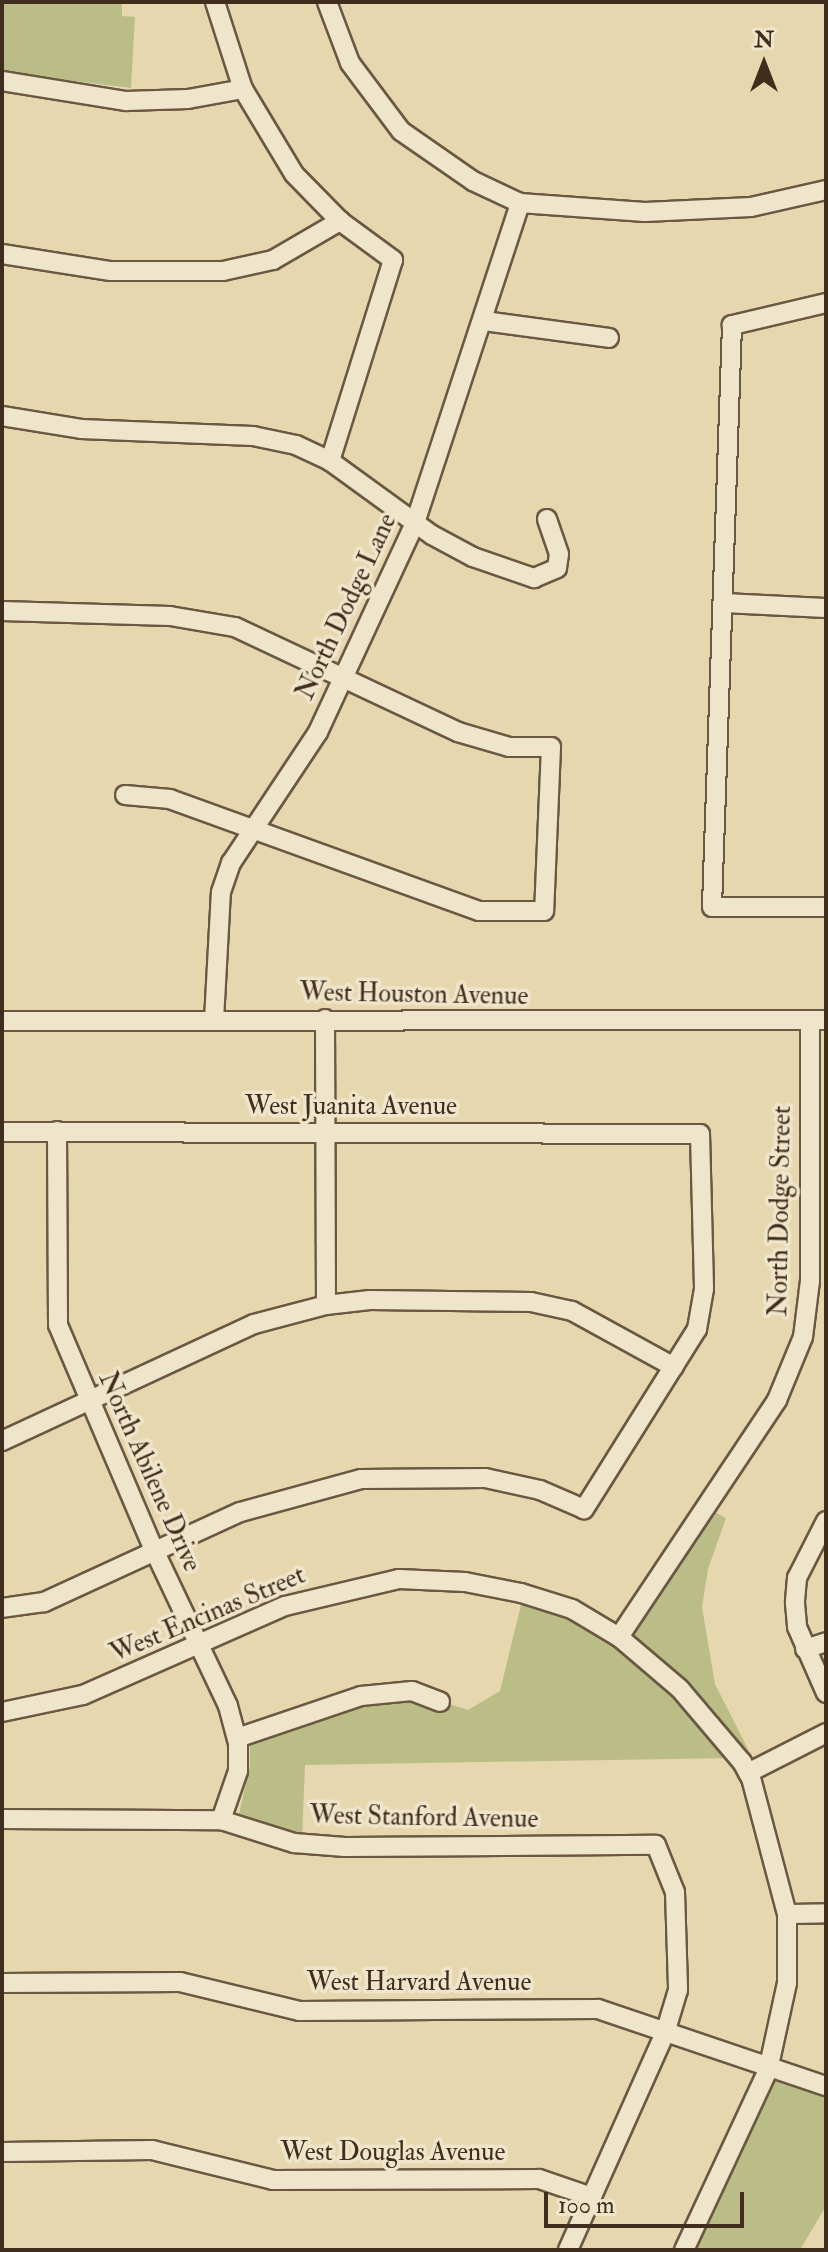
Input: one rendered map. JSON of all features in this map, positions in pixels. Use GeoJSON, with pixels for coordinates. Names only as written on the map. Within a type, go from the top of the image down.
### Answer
{"type":"FeatureCollection","features":[{"type":"Feature","properties":{"kind":"street"},"geometry":{"type":"LineString","coordinates":[[215,2],[243,89],[294,174],[340,221],[393,260],[330,461]]}},
{"type":"Feature","properties":{"kind":"street"},"geometry":{"type":"LineString","coordinates":[[327,2],[350,63],[401,131],[473,181],[520,203],[661,212],[751,207],[826,190]]}},
{"type":"Feature","properties":{"kind":"street"},"geometry":{"type":"LineString","coordinates":[[2,81],[126,101],[188,99],[243,89]]}},
{"type":"Feature","properties":{"kind":"street","name":"North Dodge Lane"},"geometry":{"type":"LineString","coordinates":[[214,1020],[221,892],[250,829],[318,732],[415,523],[484,321],[520,203]]}},
{"type":"Feature","properties":{"kind":"street"},"geometry":{"type":"LineString","coordinates":[[2,254],[111,271],[223,271],[273,260],[340,221]]}},
{"type":"Feature","properties":{"kind":"street"},"geometry":{"type":"LineString","coordinates":[[826,303],[732,325],[712,907],[826,907]]}},
{"type":"Feature","properties":{"kind":"street"},"geometry":{"type":"LineString","coordinates":[[484,321],[609,338]]}},
{"type":"Feature","properties":{"kind":"street"},"geometry":{"type":"LineString","coordinates":[[2,416],[81,429],[253,436],[296,445],[330,461],[415,523],[473,557],[534,578],[557,568],[559,554],[547,519]]}},
{"type":"Feature","properties":{"kind":"street"},"geometry":{"type":"LineString","coordinates":[[723,603],[826,608]]}},
{"type":"Feature","properties":{"kind":"street"},"geometry":{"type":"LineString","coordinates":[[2,611],[170,616],[235,627],[278,643],[342,681],[458,732],[509,747],[551,747],[544,911],[479,911],[170,799],[125,795]]}},
{"type":"Feature","properties":{"kind":"street"},"geometry":{"type":"LineString","coordinates":[[325,1019],[323,1134],[326,1305]]}},
{"type":"Feature","properties":{"kind":"street","name":"West Houston Avenue"},"geometry":{"type":"LineString","coordinates":[[2,1021],[818,1020]]}},
{"type":"Feature","properties":{"kind":"street","name":"North Dodge Street"},"geometry":{"type":"LineString","coordinates":[[619,1637],[777,1400],[803,1337],[810,1281],[818,1020]]}},
{"type":"Feature","properties":{"kind":"street","name":"North Abilene Drive"},"geometry":{"type":"LineString","coordinates":[[57,1131],[58,1325],[155,1552],[228,1706],[237,1738],[238,1771],[221,1820]]}},
{"type":"Feature","properties":{"kind":"street","name":"West Juanita Avenue"},"geometry":{"type":"LineString","coordinates":[[2,1132],[700,1134],[704,1289],[697,1329],[674,1367]]}},
{"type":"Feature","properties":{"kind":"street"},"geometry":{"type":"LineString","coordinates":[[2,1441],[254,1324],[326,1305],[370,1300],[531,1302],[585,1317],[674,1367],[584,1509],[540,1490],[485,1478],[361,1479],[240,1512],[44,1602],[2,1608]]}},
{"type":"Feature","properties":{"kind":"street"},"geometry":{"type":"LineString","coordinates":[[826,1521],[797,1578],[797,1627],[826,1693]]}},
{"type":"Feature","properties":{"kind":"street","name":"West Encinas Street"},"geometry":{"type":"LineString","coordinates":[[2,1712],[83,1695],[285,1606],[399,1579],[465,1582],[521,1593],[572,1609],[619,1637],[680,1689],[748,1773],[787,1914]]}},
{"type":"Feature","properties":{"kind":"street"},"geometry":{"type":"LineString","coordinates":[[805,1649],[826,1642]]}},
{"type":"Feature","properties":{"kind":"street"},"geometry":{"type":"LineString","coordinates":[[237,1738],[361,1696],[412,1691],[440,1702]]}},
{"type":"Feature","properties":{"kind":"street"},"geometry":{"type":"LineString","coordinates":[[748,1773],[826,1733]]}},
{"type":"Feature","properties":{"kind":"street","name":"West Stanford Avenue"},"geometry":{"type":"LineString","coordinates":[[2,1819],[221,1820],[294,1843],[345,1847],[656,1845],[675,1892],[680,1943],[678,1990],[666,2031]]}},
{"type":"Feature","properties":{"kind":"street"},"geometry":{"type":"LineString","coordinates":[[684,2250],[769,2066],[787,1983],[787,1914],[826,1913]]}},
{"type":"Feature","properties":{"kind":"street","name":"West Harvard Avenue"},"geometry":{"type":"LineString","coordinates":[[2,1983],[180,1982],[300,2011],[598,2009],[826,2086]]}},
{"type":"Feature","properties":{"kind":"street"},"geometry":{"type":"LineString","coordinates":[[568,2250],[666,2031]]}},
{"type":"Feature","properties":{"kind":"street","name":"West Douglas Avenue"},"geometry":{"type":"LineString","coordinates":[[2,2152],[152,2150],[273,2180],[539,2179],[592,2197]]}},
{"type":"Feature","properties":{"kind":"green space"},"geometry":{"type":"Polygon","coordinates":[[[2,2],[122,2],[122,16],[135,17],[131,88],[2,72],[2,2]]]}},
{"type":"Feature","properties":{"kind":"green space"},"geometry":{"type":"Polygon","coordinates":[[[701,1505],[726,1518],[708,1569],[702,1607],[715,1684],[754,1761],[739,1773],[730,1758],[305,1765],[302,1838],[238,1818],[250,1766],[250,1739],[368,1699],[417,1694],[468,1710],[500,1691],[522,1601],[571,1616],[613,1638],[701,1505]]]}},
{"type":"Feature","properties":{"kind":"green space"},"geometry":{"type":"Polygon","coordinates":[[[775,2079],[826,2095],[826,2206],[800,2250],[691,2250],[767,2084],[775,2079]]]}}]}
